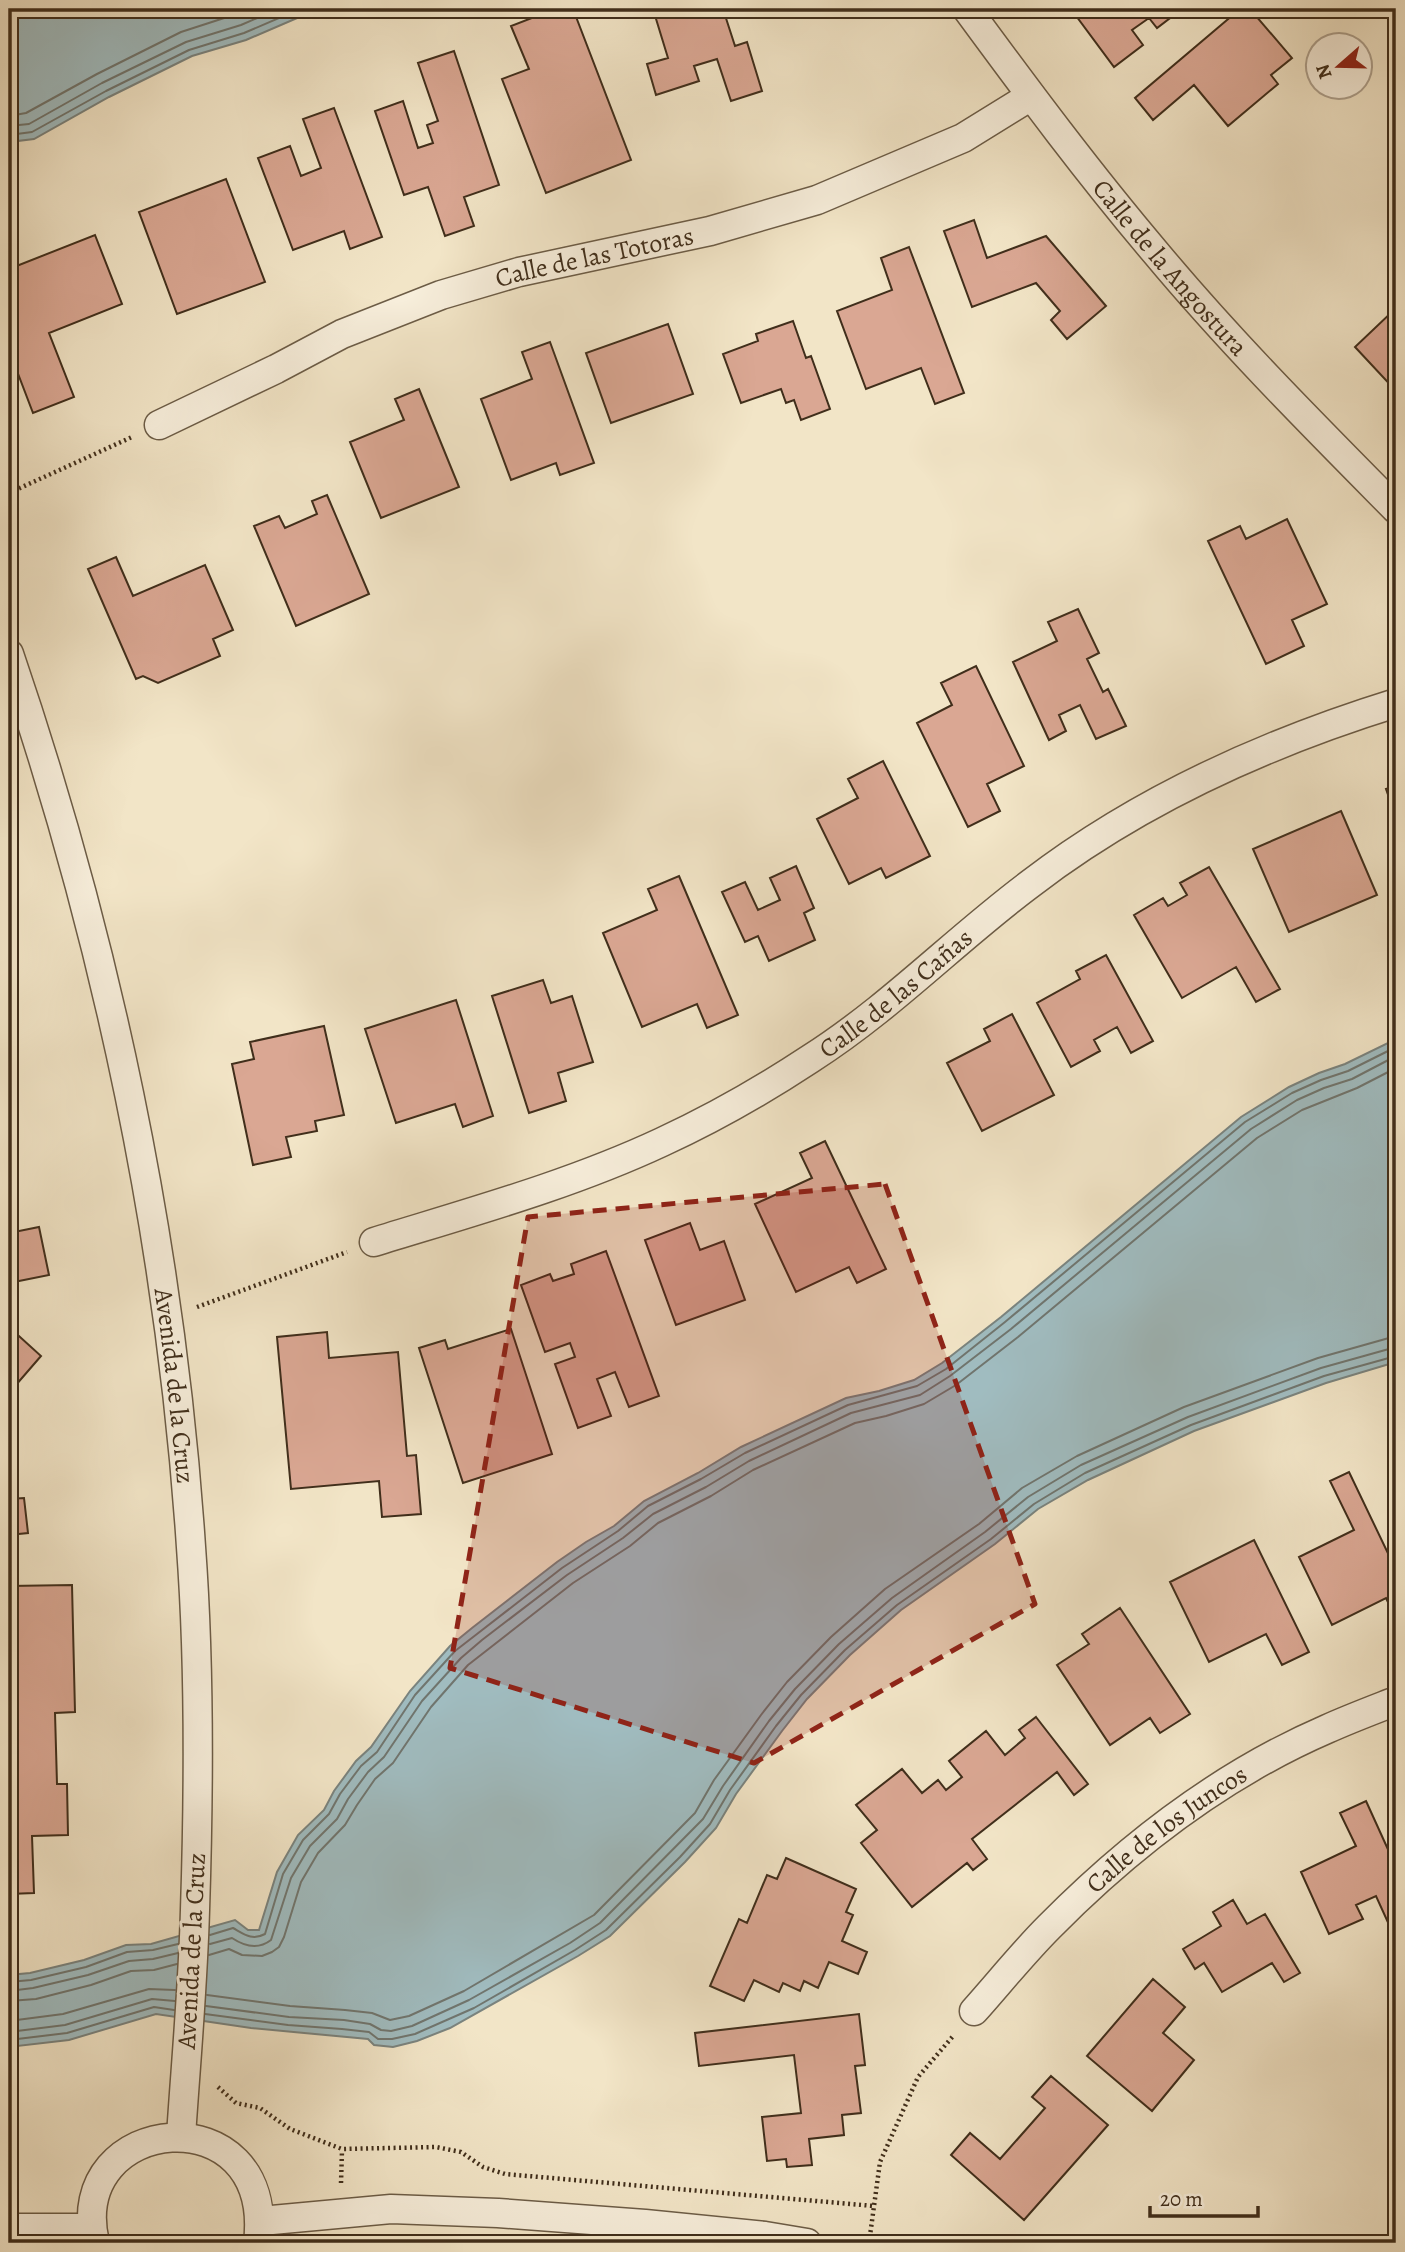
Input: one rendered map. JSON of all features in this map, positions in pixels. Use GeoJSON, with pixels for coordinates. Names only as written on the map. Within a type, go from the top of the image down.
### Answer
{"type":"FeatureCollection","features":[{"type":"Feature","properties":{"kind":"street","name":"Calle de la Angostura"},"geometry":{"type":"LineString","coordinates":[[967,9],[1031,96],[1156,254],[1267,378],[1396,509]]}},
{"type":"Feature","properties":{"kind":"street","name":"Calle de las Totoras"},"geometry":{"type":"LineString","coordinates":[[159,425],[342,334],[442,295],[519,272],[710,231],[817,200],[963,138],[1031,96]]}},
{"type":"Feature","properties":{"kind":"street","name":"Avenida de la Cruz"},"geometry":{"type":"LineString","coordinates":[[9,653],[60,813],[114,1020],[136,1133],[179,1410],[192,1548],[198,1724],[195,1912],[181,2136]]}},
{"type":"Feature","properties":{"kind":"street","name":"Calle de las Cañas"},"geometry":{"type":"LineString","coordinates":[[374,1242],[575,1178],[661,1143],[745,1100],[871,1018],[1028,885],[1080,847],[1184,789],[1256,755],[1347,718],[1396,703]]}},
{"type":"Feature","properties":{"kind":"street","name":"Calle de los Juncos"},"geometry":{"type":"LineString","coordinates":[[974,2011],[1048,1928],[1099,1880],[1136,1848],[1204,1797],[1325,1729],[1396,1701]]}},
{"type":"Feature","properties":{"kind":"street"},"geometry":{"type":"LineString","coordinates":[[9,2228],[93,2236],[93,2204],[101,2181],[115,2162],[134,2147],[157,2138],[181,2136],[206,2141],[228,2154],[246,2173],[257,2196],[260,2232],[391,2209],[498,2213],[659,2225],[807,2243]]}},
{"type":"Feature","properties":{"kind":"path"},"geometry":{"type":"LineString","coordinates":[[9,493],[159,425]]}},
{"type":"Feature","properties":{"kind":"path"},"geometry":{"type":"LineString","coordinates":[[166,1318],[374,1242]]}},
{"type":"Feature","properties":{"kind":"path"},"geometry":{"type":"LineString","coordinates":[[869,2243],[880,2162],[918,2077],[974,2011]]}},
{"type":"Feature","properties":{"kind":"path"},"geometry":{"type":"LineString","coordinates":[[187,2047],[236,2104],[260,2108],[290,2129],[342,2149],[436,2147],[461,2152],[482,2167],[505,2174],[874,2206]]}},
{"type":"Feature","properties":{"kind":"highlighted area"},"geometry":{"type":"Polygon","coordinates":[[[885,1184],[1035,1604],[754,1763],[450,1668],[528,1217],[885,1184]]]}},
{"type":"Feature","properties":{"kind":"water"},"geometry":{"type":"Polygon","coordinates":[[[9,9],[318,9],[246,40],[192,56],[109,97],[34,139],[9,142],[9,9]]]}},
{"type":"Feature","properties":{"kind":"water"},"geometry":{"type":"Polygon","coordinates":[[[1396,1039],[1396,1362],[1326,1383],[1194,1431],[1088,1480],[1038,1509],[995,1544],[901,1610],[850,1655],[807,1699],[782,1731],[736,1794],[716,1828],[610,1936],[450,2028],[393,2047],[374,2045],[368,2039],[251,2028],[156,2014],[69,2040],[9,2047],[9,1975],[30,1973],[84,1960],[126,1945],[151,1944],[235,1920],[248,1930],[259,1930],[277,1872],[298,1835],[324,1810],[334,1791],[356,1761],[371,1747],[410,1691],[450,1646],[557,1562],[614,1526],[644,1501],[741,1447],[846,1398],[914,1380],[942,1363],[1241,1117],[1289,1087],[1396,1039]]]}},
{"type":"Feature","properties":{"kind":"building"},"geometry":{"type":"Polygon","coordinates":[[[555,9],[573,9],[631,160],[546,193],[502,79],[529,69],[511,26],[555,9]]]}},
{"type":"Feature","properties":{"kind":"building"},"geometry":{"type":"Polygon","coordinates":[[[653,9],[723,9],[735,46],[747,42],[762,91],[731,101],[717,59],[694,66],[699,81],[656,95],[647,64],[668,58],[653,9]]]}},
{"type":"Feature","properties":{"kind":"building"},"geometry":{"type":"Polygon","coordinates":[[[1071,9],[1182,9],[1157,28],[1149,18],[1132,30],[1143,45],[1114,67],[1071,9]]]}},
{"type":"Feature","properties":{"kind":"building"},"geometry":{"type":"Polygon","coordinates":[[[1240,9],[1250,9],[1292,58],[1271,75],[1278,84],[1228,126],[1194,85],[1153,120],[1135,98],[1240,9]]]}},
{"type":"Feature","properties":{"kind":"building"},"geometry":{"type":"Polygon","coordinates":[[[454,51],[499,185],[464,197],[474,226],[445,236],[428,187],[404,195],[375,111],[403,101],[418,148],[433,143],[427,125],[438,121],[418,63],[454,51]]]}},
{"type":"Feature","properties":{"kind":"building"},"geometry":{"type":"Polygon","coordinates":[[[334,108],[382,237],[350,249],[344,231],[293,250],[258,158],[290,146],[301,176],[321,168],[303,119],[334,108]]]}},
{"type":"Feature","properties":{"kind":"building"},"geometry":{"type":"Polygon","coordinates":[[[226,179],[265,282],[177,314],[139,212],[226,179]]]}},
{"type":"Feature","properties":{"kind":"building"},"geometry":{"type":"Polygon","coordinates":[[[974,220],[987,258],[1046,236],[1106,306],[1067,339],[1051,320],[1060,311],[1036,283],[972,307],[944,231],[974,220]]]}},
{"type":"Feature","properties":{"kind":"building"},"geometry":{"type":"Polygon","coordinates":[[[95,235],[122,304],[49,333],[74,397],[33,413],[9,350],[9,269],[95,235]]]}},
{"type":"Feature","properties":{"kind":"building"},"geometry":{"type":"Polygon","coordinates":[[[909,247],[964,393],[935,404],[921,368],[866,389],[837,311],[892,290],[881,258],[909,247]]]}},
{"type":"Feature","properties":{"kind":"building"},"geometry":{"type":"Polygon","coordinates":[[[1396,308],[1396,391],[1355,347],[1396,308]]]}},
{"type":"Feature","properties":{"kind":"building"},"geometry":{"type":"Polygon","coordinates":[[[793,321],[806,358],[811,356],[830,409],[801,420],[794,400],[786,403],[781,389],[741,403],[723,354],[758,341],[756,334],[793,321]]]}},
{"type":"Feature","properties":{"kind":"building"},"geometry":{"type":"Polygon","coordinates":[[[668,324],[693,394],[611,423],[586,353],[668,324]]]}},
{"type":"Feature","properties":{"kind":"building"},"geometry":{"type":"Polygon","coordinates":[[[550,342],[594,463],[560,475],[556,463],[511,480],[481,399],[532,379],[522,352],[550,342]]]}},
{"type":"Feature","properties":{"kind":"building"},"geometry":{"type":"Polygon","coordinates":[[[419,389],[459,487],[381,518],[350,442],[404,420],[395,399],[419,389]]]}},
{"type":"Feature","properties":{"kind":"building"},"geometry":{"type":"Polygon","coordinates":[[[327,495],[369,594],[296,626],[254,526],[279,516],[285,528],[317,514],[312,501],[327,495]]]}},
{"type":"Feature","properties":{"kind":"building"},"geometry":{"type":"Polygon","coordinates":[[[1287,519],[1327,604],[1292,620],[1304,646],[1266,664],[1208,541],[1240,526],[1246,539],[1287,519]]]}},
{"type":"Feature","properties":{"kind":"building"},"geometry":{"type":"Polygon","coordinates":[[[116,557],[133,596],[205,565],[233,630],[213,639],[220,656],[158,683],[143,676],[136,679],[88,569],[116,557]]]}},
{"type":"Feature","properties":{"kind":"building"},"geometry":{"type":"Polygon","coordinates":[[[1078,609],[1099,653],[1087,659],[1103,692],[1108,689],[1126,726],[1096,739],[1080,705],[1059,715],[1066,731],[1049,740],[1013,662],[1057,641],[1048,622],[1078,609]]]}},
{"type":"Feature","properties":{"kind":"building"},"geometry":{"type":"Polygon","coordinates":[[[976,666],[1024,766],[987,784],[1000,811],[968,827],[917,723],[952,705],[941,683],[976,666]]]}},
{"type":"Feature","properties":{"kind":"building"},"geometry":{"type":"Polygon","coordinates":[[[883,761],[930,856],[886,878],[881,868],[849,884],[817,819],[858,798],[848,779],[883,761]]]}},
{"type":"Feature","properties":{"kind":"building"},"geometry":{"type":"Polygon","coordinates":[[[1396,786],[1396,818],[1386,789],[1396,786]]]}},
{"type":"Feature","properties":{"kind":"building"},"geometry":{"type":"Polygon","coordinates":[[[1341,811],[1377,895],[1289,932],[1253,849],[1341,811]]]}},
{"type":"Feature","properties":{"kind":"building"},"geometry":{"type":"Polygon","coordinates":[[[796,866],[814,908],[804,913],[815,940],[769,961],[758,936],[745,942],[722,892],[745,882],[758,910],[780,900],[770,878],[796,866]]]}},
{"type":"Feature","properties":{"kind":"building"},"geometry":{"type":"Polygon","coordinates":[[[1209,867],[1280,989],[1256,1002],[1236,967],[1182,998],[1134,915],[1163,898],[1168,906],[1187,895],[1180,883],[1209,867]]]}},
{"type":"Feature","properties":{"kind":"building"},"geometry":{"type":"Polygon","coordinates":[[[679,876],[738,1015],[707,1028],[697,1004],[642,1027],[603,933],[657,910],[648,889],[679,876]]]}},
{"type":"Feature","properties":{"kind":"building"},"geometry":{"type":"Polygon","coordinates":[[[1106,955],[1153,1041],[1131,1053],[1117,1027],[1094,1040],[1100,1051],[1071,1067],[1037,1003],[1080,979],[1076,971],[1106,955]]]}},
{"type":"Feature","properties":{"kind":"building"},"geometry":{"type":"Polygon","coordinates":[[[543,980],[551,1003],[572,996],[593,1062],[558,1073],[566,1101],[529,1113],[492,996],[543,980]]]}},
{"type":"Feature","properties":{"kind":"building"},"geometry":{"type":"Polygon","coordinates":[[[456,1000],[493,1116],[463,1127],[455,1104],[396,1123],[365,1029],[456,1000]]]}},
{"type":"Feature","properties":{"kind":"building"},"geometry":{"type":"Polygon","coordinates":[[[1012,1014],[1054,1095],[982,1131],[947,1063],[990,1041],[984,1029],[1012,1014]]]}},
{"type":"Feature","properties":{"kind":"building"},"geometry":{"type":"Polygon","coordinates":[[[324,1026],[344,1115],[315,1121],[317,1131],[286,1137],[291,1157],[253,1165],[232,1064],[254,1059],[250,1042],[324,1026]]]}},
{"type":"Feature","properties":{"kind":"building"},"geometry":{"type":"Polygon","coordinates":[[[825,1141],[886,1269],[857,1283],[849,1267],[796,1292],[755,1204],[812,1178],[800,1153],[825,1141]]]}},
{"type":"Feature","properties":{"kind":"building"},"geometry":{"type":"Polygon","coordinates":[[[690,1223],[700,1250],[724,1241],[745,1300],[676,1325],[645,1240],[690,1223]]]}},
{"type":"Feature","properties":{"kind":"building"},"geometry":{"type":"Polygon","coordinates":[[[39,1227],[49,1275],[9,1283],[9,1233],[39,1227]]]}},
{"type":"Feature","properties":{"kind":"building"},"geometry":{"type":"Polygon","coordinates":[[[606,1251],[659,1396],[629,1407],[615,1372],[597,1379],[611,1416],[578,1428],[555,1364],[575,1357],[570,1343],[545,1352],[521,1285],[550,1274],[553,1281],[574,1274],[571,1264],[606,1251]]]}},
{"type":"Feature","properties":{"kind":"building"},"geometry":{"type":"Polygon","coordinates":[[[9,1327],[41,1356],[9,1393],[9,1327]]]}},
{"type":"Feature","properties":{"kind":"building"},"geometry":{"type":"Polygon","coordinates":[[[511,1329],[552,1454],[463,1483],[419,1348],[445,1340],[448,1349],[511,1329]]]}},
{"type":"Feature","properties":{"kind":"building"},"geometry":{"type":"Polygon","coordinates":[[[327,1332],[329,1358],[398,1352],[407,1456],[416,1455],[421,1514],[382,1517],[379,1481],[291,1489],[277,1337],[327,1332]]]}},
{"type":"Feature","properties":{"kind":"building"},"geometry":{"type":"Polygon","coordinates":[[[1349,1472],[1396,1570],[1396,1619],[1386,1598],[1332,1625],[1299,1557],[1354,1530],[1330,1481],[1349,1472]]]}},
{"type":"Feature","properties":{"kind":"building"},"geometry":{"type":"Polygon","coordinates":[[[24,1498],[28,1533],[9,1535],[9,1499],[24,1498]]]}},
{"type":"Feature","properties":{"kind":"building"},"geometry":{"type":"Polygon","coordinates":[[[1254,1540],[1309,1652],[1282,1665],[1266,1634],[1209,1662],[1170,1582],[1254,1540]]]}},
{"type":"Feature","properties":{"kind":"building"},"geometry":{"type":"Polygon","coordinates":[[[72,1585],[75,1712],[55,1713],[57,1784],[67,1784],[68,1835],[32,1836],[34,1893],[9,1894],[9,1586],[72,1585]]]}},
{"type":"Feature","properties":{"kind":"building"},"geometry":{"type":"Polygon","coordinates":[[[1120,1608],[1190,1714],[1160,1733],[1150,1718],[1110,1745],[1057,1665],[1089,1644],[1082,1634],[1120,1608]]]}},
{"type":"Feature","properties":{"kind":"building"},"geometry":{"type":"Polygon","coordinates":[[[1036,1717],[1088,1784],[1074,1795],[1057,1772],[972,1839],[987,1859],[973,1870],[967,1863],[912,1907],[861,1843],[877,1830],[856,1805],[902,1769],[922,1793],[938,1780],[946,1790],[962,1777],[949,1761],[986,1731],[1005,1755],[1025,1738],[1019,1730],[1036,1717]]]}},
{"type":"Feature","properties":{"kind":"building"},"geometry":{"type":"Polygon","coordinates":[[[1366,1801],[1396,1867],[1396,1940],[1376,1896],[1356,1905],[1363,1919],[1329,1934],[1301,1872],[1356,1846],[1340,1813],[1366,1801]]]}},
{"type":"Feature","properties":{"kind":"building"},"geometry":{"type":"Polygon","coordinates":[[[786,1858],[856,1889],[846,1912],[853,1915],[842,1941],[867,1952],[858,1974],[829,1962],[818,1988],[804,1981],[800,1991],[783,1983],[779,1992],[754,1980],[744,2001],[710,1986],[739,1919],[747,1923],[767,1875],[777,1879],[786,1858]]]}},
{"type":"Feature","properties":{"kind":"building"},"geometry":{"type":"Polygon","coordinates":[[[1233,1900],[1247,1924],[1265,1914],[1300,1973],[1284,1982],[1272,1963],[1222,1992],[1204,1963],[1195,1969],[1183,1949],[1221,1926],[1213,1912],[1233,1900]]]}},
{"type":"Feature","properties":{"kind":"building"},"geometry":{"type":"Polygon","coordinates":[[[1153,1979],[1185,2007],[1163,2033],[1194,2060],[1152,2111],[1087,2056],[1153,1979]]]}},
{"type":"Feature","properties":{"kind":"building"},"geometry":{"type":"Polygon","coordinates":[[[859,2014],[865,2065],[855,2066],[861,2113],[842,2115],[844,2135],[809,2139],[812,2165],[787,2167],[786,2159],[767,2161],[762,2117],[801,2113],[794,2055],[699,2066],[695,2033],[859,2014]]]}},
{"type":"Feature","properties":{"kind":"building"},"geometry":{"type":"Polygon","coordinates":[[[1051,2076],[1108,2125],[1024,2220],[951,2155],[970,2133],[1000,2159],[1045,2108],[1032,2097],[1051,2076]]]}}]}
